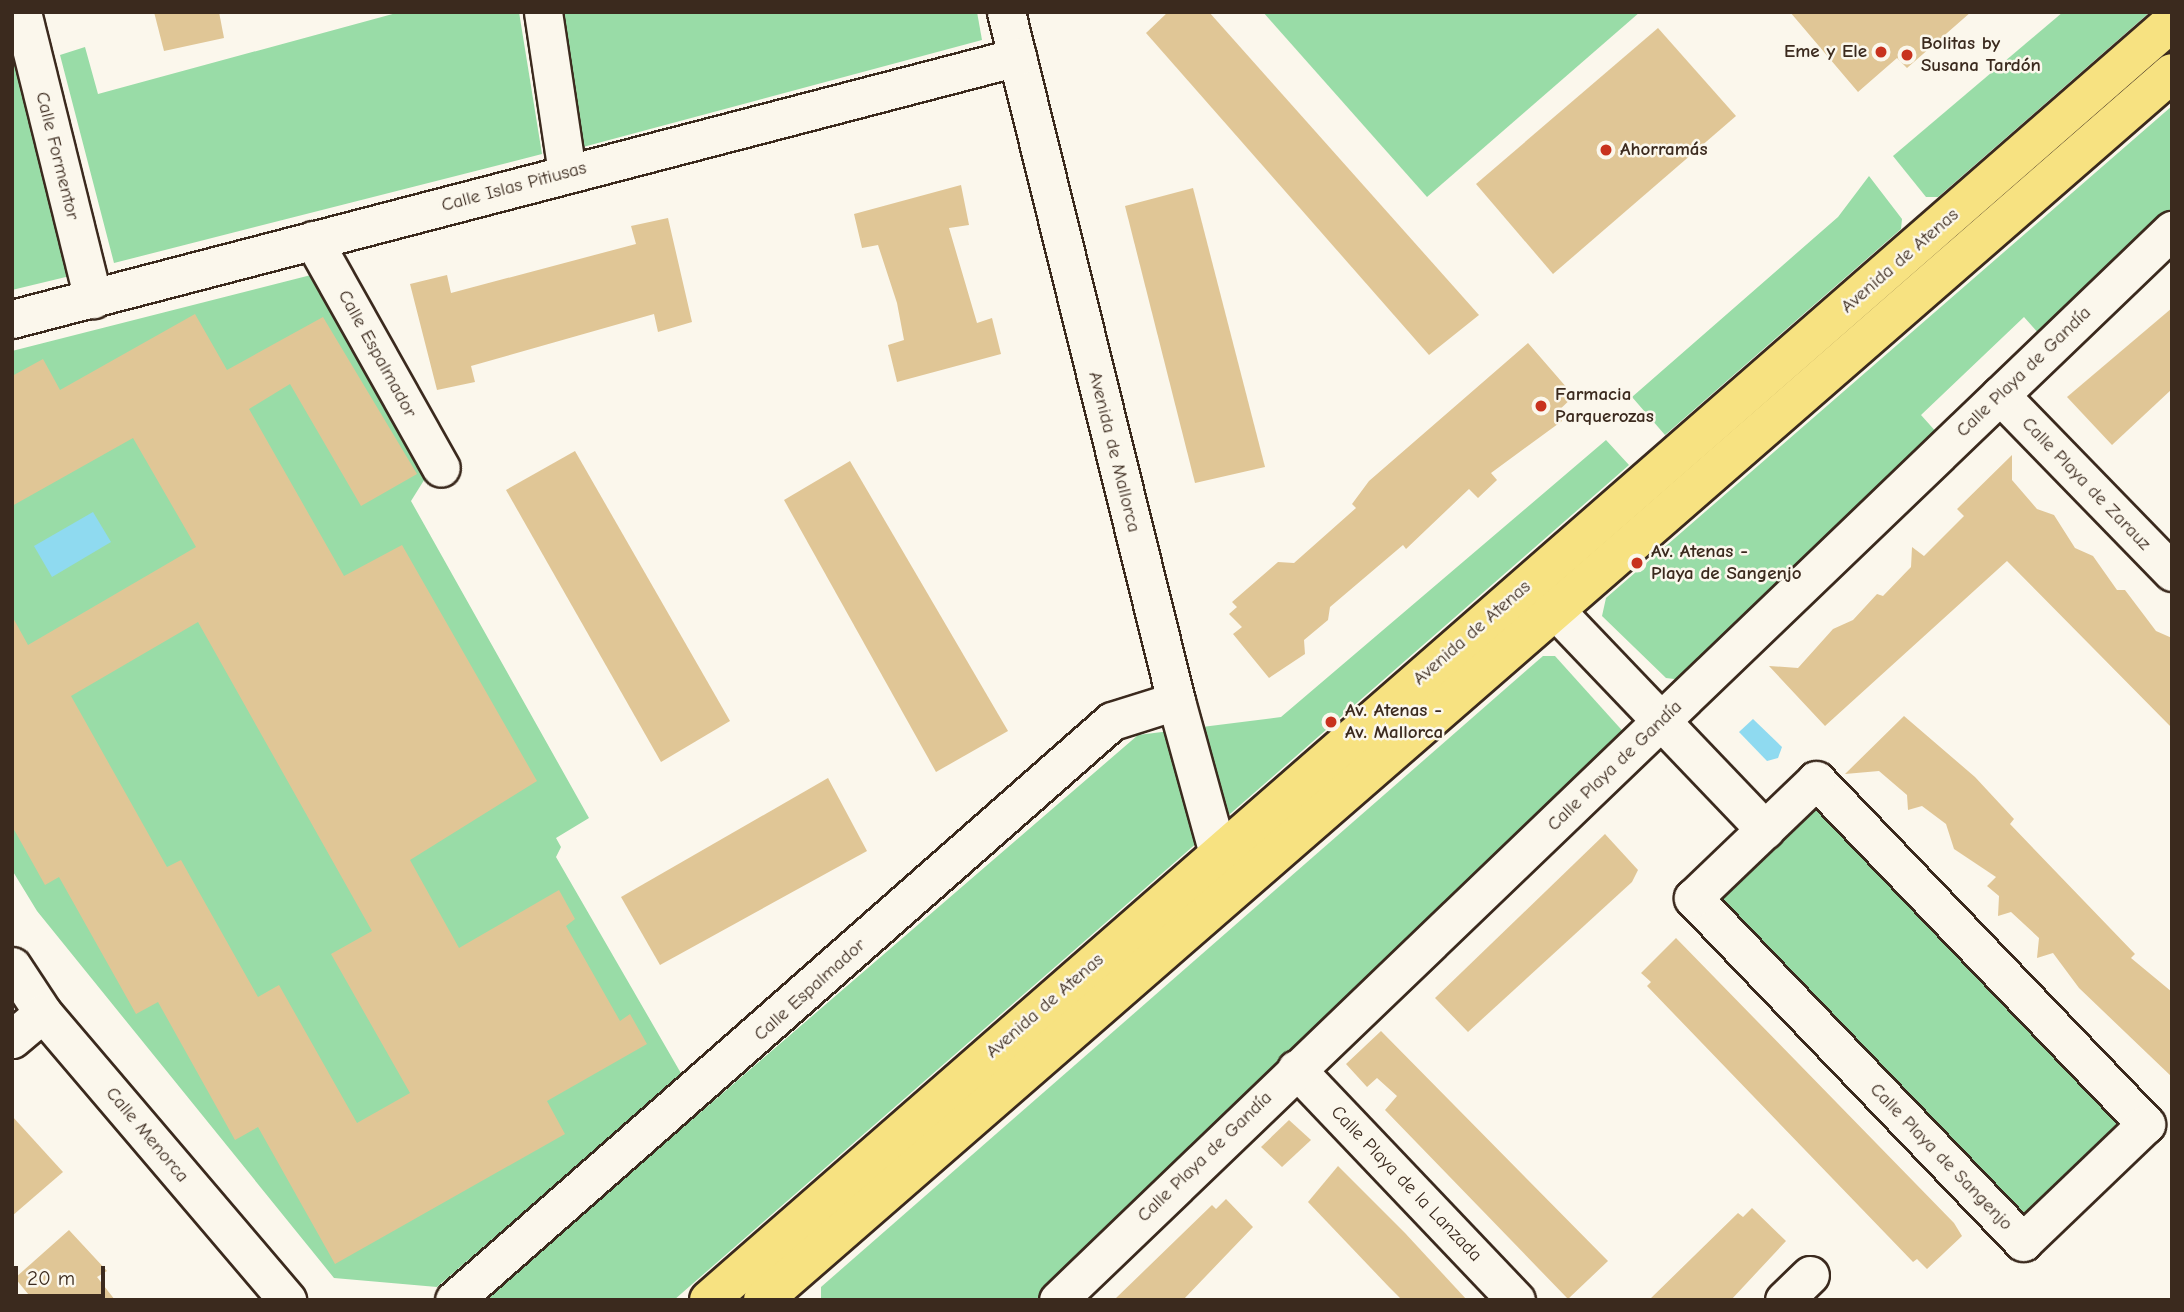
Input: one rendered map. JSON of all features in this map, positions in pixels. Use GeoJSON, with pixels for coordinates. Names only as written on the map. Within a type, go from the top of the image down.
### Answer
{"type":"FeatureCollection","features":[{"type":"Feature","properties":{"kind":"main road","name":"Avenida de Atenas"},"geometry":{"type":"LineString","coordinates":[[709,1300],[774,1286],[1243,882],[1542,597],[2172,22]]}},
{"type":"Feature","properties":{"kind":"main road","name":"Avenida de Atenas"},"geometry":{"type":"LineString","coordinates":[[774,1286],[1218,853],[1542,597],[2172,73]]}},
{"type":"Feature","properties":{"kind":"street","name":"Calle Formentor"},"geometry":{"type":"LineString","coordinates":[[22,12],[93,299]]}},
{"type":"Feature","properties":{"kind":"street"},"geometry":{"type":"LineString","coordinates":[[543,12],[567,173]]}},
{"type":"Feature","properties":{"kind":"street","name":"Avenida de Mallorca"},"geometry":{"type":"LineString","coordinates":[[1006,12],[1176,701],[1218,853],[1243,882]]}},
{"type":"Feature","properties":{"kind":"street","name":"Calle Islas Pitiusas"},"geometry":{"type":"LineString","coordinates":[[12,319],[1017,57]]}},
{"type":"Feature","properties":{"kind":"street","name":"Calle Playa de Gandía"},"geometry":{"type":"LineString","coordinates":[[1058,1300],[2172,230]]}},
{"type":"Feature","properties":{"kind":"street","name":"Calle Espalmador"},"geometry":{"type":"LineString","coordinates":[[313,240],[441,468]]}},
{"type":"Feature","properties":{"kind":"street","name":"Calle Playa de Zarauz"},"geometry":{"type":"LineString","coordinates":[[2000,395],[2172,572]]}},
{"type":"Feature","properties":{"kind":"street"},"geometry":{"type":"LineString","coordinates":[[1542,597],[1765,830]]}},
{"type":"Feature","properties":{"kind":"street","name":"Calle Espalmador"},"geometry":{"type":"LineString","coordinates":[[454,1300],[1112,721],[1176,701]]}},
{"type":"Feature","properties":{"kind":"street","name":"Calle Playa de Sangenjo"},"geometry":{"type":"LineString","coordinates":[[1816,780],[2146,1124],[2023,1242],[1693,898],[1765,830],[1816,780]]}},
{"type":"Feature","properties":{"kind":"street","name":"Calle Menorca"},"geometry":{"type":"LineString","coordinates":[[12,966],[43,1013],[287,1300]]}},
{"type":"Feature","properties":{"kind":"street"},"geometry":{"type":"LineString","coordinates":[[12,1039],[43,1013]]}},
{"type":"Feature","properties":{"kind":"street","name":"Calle Playa de la Lanzada"},"geometry":{"type":"LineString","coordinates":[[1296,1069],[1516,1300]]}},
{"type":"Feature","properties":{"kind":"street"},"geometry":{"type":"LineString","coordinates":[[1784,1300],[1810,1275]]}},
{"type":"Feature","properties":{"kind":"green space"},"geometry":{"type":"Polygon","coordinates":[[[400,12],[519,12],[542,154],[114,263],[60,55],[85,47],[98,94],[400,12]]]}},
{"type":"Feature","properties":{"kind":"green space"},"geometry":{"type":"Polygon","coordinates":[[[562,12],[977,12],[982,40],[583,147],[562,12]]]}},
{"type":"Feature","properties":{"kind":"green space"},"geometry":{"type":"Polygon","coordinates":[[[1263,12],[1640,12],[1427,197],[1263,12]]]}},
{"type":"Feature","properties":{"kind":"green space"},"geometry":{"type":"Polygon","coordinates":[[[2063,12],[2150,12],[1938,197],[1926,197],[1893,156],[2063,12]]]}},
{"type":"Feature","properties":{"kind":"green space"},"geometry":{"type":"Polygon","coordinates":[[[14,61],[70,276],[12,290],[12,64],[14,61]]]}},
{"type":"Feature","properties":{"kind":"green space"},"geometry":{"type":"Polygon","coordinates":[[[2172,106],[2172,208],[2041,336],[2024,317],[1921,415],[1938,434],[1682,680],[1666,678],[1602,616],[1606,598],[2172,106]]]}},
{"type":"Feature","properties":{"kind":"green space"},"geometry":{"type":"Polygon","coordinates":[[[1869,176],[1902,219],[1901,229],[1665,435],[1632,397],[1838,217],[1869,176]]]}},
{"type":"Feature","properties":{"kind":"green space"},"geometry":{"type":"Polygon","coordinates":[[[311,275],[426,477],[411,501],[589,818],[556,838],[561,847],[556,857],[682,1075],[437,1287],[334,1278],[37,911],[12,870],[12,351],[311,275]]]}},
{"type":"Feature","properties":{"kind":"green space"},"geometry":{"type":"Polygon","coordinates":[[[1606,440],[1629,465],[674,1300],[483,1300],[1138,735],[1281,717],[1606,440]]]}},
{"type":"Feature","properties":{"kind":"green space"},"geometry":{"type":"Polygon","coordinates":[[[1543,656],[1555,656],[1628,737],[1038,1300],[821,1300],[821,1287],[1543,656]]]}},
{"type":"Feature","properties":{"kind":"green space"},"geometry":{"type":"Polygon","coordinates":[[[1814,801],[2126,1124],[2024,1221],[1713,898],[1814,801]]]}},
{"type":"Feature","properties":{"kind":"water"},"geometry":{"type":"Polygon","coordinates":[[[93,512],[111,542],[52,577],[34,546],[93,512]]]}},
{"type":"Feature","properties":{"kind":"water"},"geometry":{"type":"Polygon","coordinates":[[[1753,719],[1782,747],[1778,758],[1767,761],[1739,732],[1753,719]]]}},
{"type":"Feature","properties":{"kind":"building"},"geometry":{"type":"Polygon","coordinates":[[[154,12],[219,12],[224,38],[164,51],[154,12]]]}},
{"type":"Feature","properties":{"kind":"building"},"geometry":{"type":"Polygon","coordinates":[[[1168,12],[1209,12],[1479,315],[1429,355],[1146,33],[1168,12]]]}},
{"type":"Feature","properties":{"kind":"building"},"geometry":{"type":"Polygon","coordinates":[[[1790,12],[1971,12],[1907,68],[1897,58],[1858,92],[1790,12]]]}},
{"type":"Feature","properties":{"kind":"building","name":"Ahorramás"},"geometry":{"type":"Polygon","coordinates":[[[1658,28],[1736,116],[1553,274],[1476,184],[1658,28]]]}},
{"type":"Feature","properties":{"kind":"building"},"geometry":{"type":"Polygon","coordinates":[[[961,185],[969,225],[949,228],[977,323],[992,318],[1001,354],[897,382],[888,345],[904,340],[897,303],[878,245],[862,248],[854,214],[961,185]]]}},
{"type":"Feature","properties":{"kind":"building"},"geometry":{"type":"Polygon","coordinates":[[[1193,188],[1265,467],[1195,483],[1125,206],[1193,188]]]}},
{"type":"Feature","properties":{"kind":"building"},"geometry":{"type":"Polygon","coordinates":[[[668,218],[692,322],[658,332],[654,314],[471,366],[475,382],[437,390],[410,284],[447,275],[451,293],[636,244],[631,226],[668,218]]]}},
{"type":"Feature","properties":{"kind":"building"},"geometry":{"type":"Polygon","coordinates":[[[2172,308],[2172,389],[2112,445],[2067,397],[2172,308]]]}},
{"type":"Feature","properties":{"kind":"building"},"geometry":{"type":"Polygon","coordinates":[[[195,314],[227,370],[323,317],[417,474],[361,506],[290,384],[249,409],[344,576],[402,545],[537,781],[410,860],[459,948],[559,890],[575,919],[566,926],[620,1021],[630,1014],[647,1044],[547,1101],[565,1134],[335,1264],[258,1127],[235,1140],[158,1002],[136,1014],[59,877],[45,885],[12,826],[12,616],[28,645],[196,547],[133,438],[12,506],[12,376],[43,359],[60,390],[195,314]],[[198,622],[71,696],[167,867],[181,860],[258,997],[279,985],[357,1123],[410,1093],[331,954],[372,931],[198,622]]]}},
{"type":"Feature","properties":{"kind":"building"},"geometry":{"type":"Polygon","coordinates":[[[1528,343],[1574,396],[1556,413],[1562,421],[1491,473],[1497,480],[1478,498],[1469,489],[1406,549],[1403,545],[1330,607],[1328,620],[1304,640],[1305,654],[1269,678],[1233,634],[1242,627],[1229,614],[1237,607],[1232,602],[1278,562],[1294,563],[1356,508],[1352,504],[1369,481],[1528,343]]]}},
{"type":"Feature","properties":{"kind":"building"},"geometry":{"type":"Polygon","coordinates":[[[575,451],[730,721],[661,762],[506,490],[575,451]]]}},
{"type":"Feature","properties":{"kind":"building"},"geometry":{"type":"Polygon","coordinates":[[[2012,455],[2012,480],[2037,509],[2054,515],[2075,548],[2093,556],[2117,590],[2125,590],[2156,631],[2172,638],[2172,728],[2007,561],[1825,726],[1769,666],[1798,668],[1833,629],[1853,620],[1877,594],[1883,596],[1911,567],[1912,547],[1924,556],[1964,516],[1957,509],[2012,455]]]}},
{"type":"Feature","properties":{"kind":"building"},"geometry":{"type":"Polygon","coordinates":[[[850,461],[1008,731],[936,772],[784,500],[850,461]]]}},
{"type":"Feature","properties":{"kind":"building"},"geometry":{"type":"Polygon","coordinates":[[[1904,716],[1975,777],[2014,819],[2010,824],[2135,954],[2131,958],[2172,992],[2172,1077],[2079,988],[2053,953],[2037,958],[2039,938],[2011,912],[1998,916],[1999,896],[1987,886],[1996,877],[1954,849],[1946,824],[1922,806],[1908,810],[1907,795],[1879,771],[1845,774],[1904,716]]]}},
{"type":"Feature","properties":{"kind":"building"},"geometry":{"type":"Polygon","coordinates":[[[828,778],[867,851],[660,965],[621,897],[828,778]]]}},
{"type":"Feature","properties":{"kind":"building"},"geometry":{"type":"Polygon","coordinates":[[[1605,834],[1638,870],[1632,882],[1468,1032],[1435,998],[1605,834]]]}},
{"type":"Feature","properties":{"kind":"building"},"geometry":{"type":"Polygon","coordinates":[[[1676,938],[1954,1223],[1962,1236],[1927,1269],[1917,1259],[1913,1262],[1647,986],[1651,982],[1641,973],[1676,938]]]}},
{"type":"Feature","properties":{"kind":"building"},"geometry":{"type":"Polygon","coordinates":[[[1381,1031],[1608,1261],[1568,1299],[1385,1110],[1397,1096],[1377,1078],[1367,1087],[1346,1064],[1381,1031]]]}},
{"type":"Feature","properties":{"kind":"building"},"geometry":{"type":"Polygon","coordinates":[[[12,1116],[63,1172],[12,1216],[12,1116]]]}},
{"type":"Feature","properties":{"kind":"building"},"geometry":{"type":"Polygon","coordinates":[[[1289,1120],[1311,1140],[1282,1167],[1261,1147],[1289,1120]]]}},
{"type":"Feature","properties":{"kind":"building"},"geometry":{"type":"Polygon","coordinates":[[[1338,1166],[1467,1300],[1402,1300],[1389,1287],[1308,1202],[1338,1166]]]}},
{"type":"Feature","properties":{"kind":"building"},"geometry":{"type":"Polygon","coordinates":[[[1226,1199],[1253,1227],[1183,1300],[1114,1300],[1212,1205],[1216,1209],[1226,1199]]]}},
{"type":"Feature","properties":{"kind":"building"},"geometry":{"type":"Polygon","coordinates":[[[1752,1208],[1786,1241],[1731,1300],[1649,1300],[1738,1213],[1743,1217],[1752,1208]]]}},
{"type":"Feature","properties":{"kind":"building"},"geometry":{"type":"Polygon","coordinates":[[[69,1230],[107,1271],[97,1277],[115,1300],[33,1300],[15,1278],[69,1230]]]}},
{"type":"Feature","properties":{"kind":"place","name":"Eme y Ele"},"geometry":{"type":"Point","coordinates":[1881,52]}},
{"type":"Feature","properties":{"kind":"place","name":"Bolitas by Susana Tardón"},"geometry":{"type":"Point","coordinates":[1907,55]}},
{"type":"Feature","properties":{"kind":"place","name":"Ahorramás"},"geometry":{"type":"Point","coordinates":[1606,150]}},
{"type":"Feature","properties":{"kind":"place","name":"Farmacia Parquerozas"},"geometry":{"type":"Point","coordinates":[1541,406]}},
{"type":"Feature","properties":{"kind":"place","name":"Av. Atenas - Playa de Sangenjo"},"geometry":{"type":"Point","coordinates":[1637,563]}},
{"type":"Feature","properties":{"kind":"place","name":"Av. Atenas - Av. Mallorca"},"geometry":{"type":"Point","coordinates":[1331,722]}}]}
